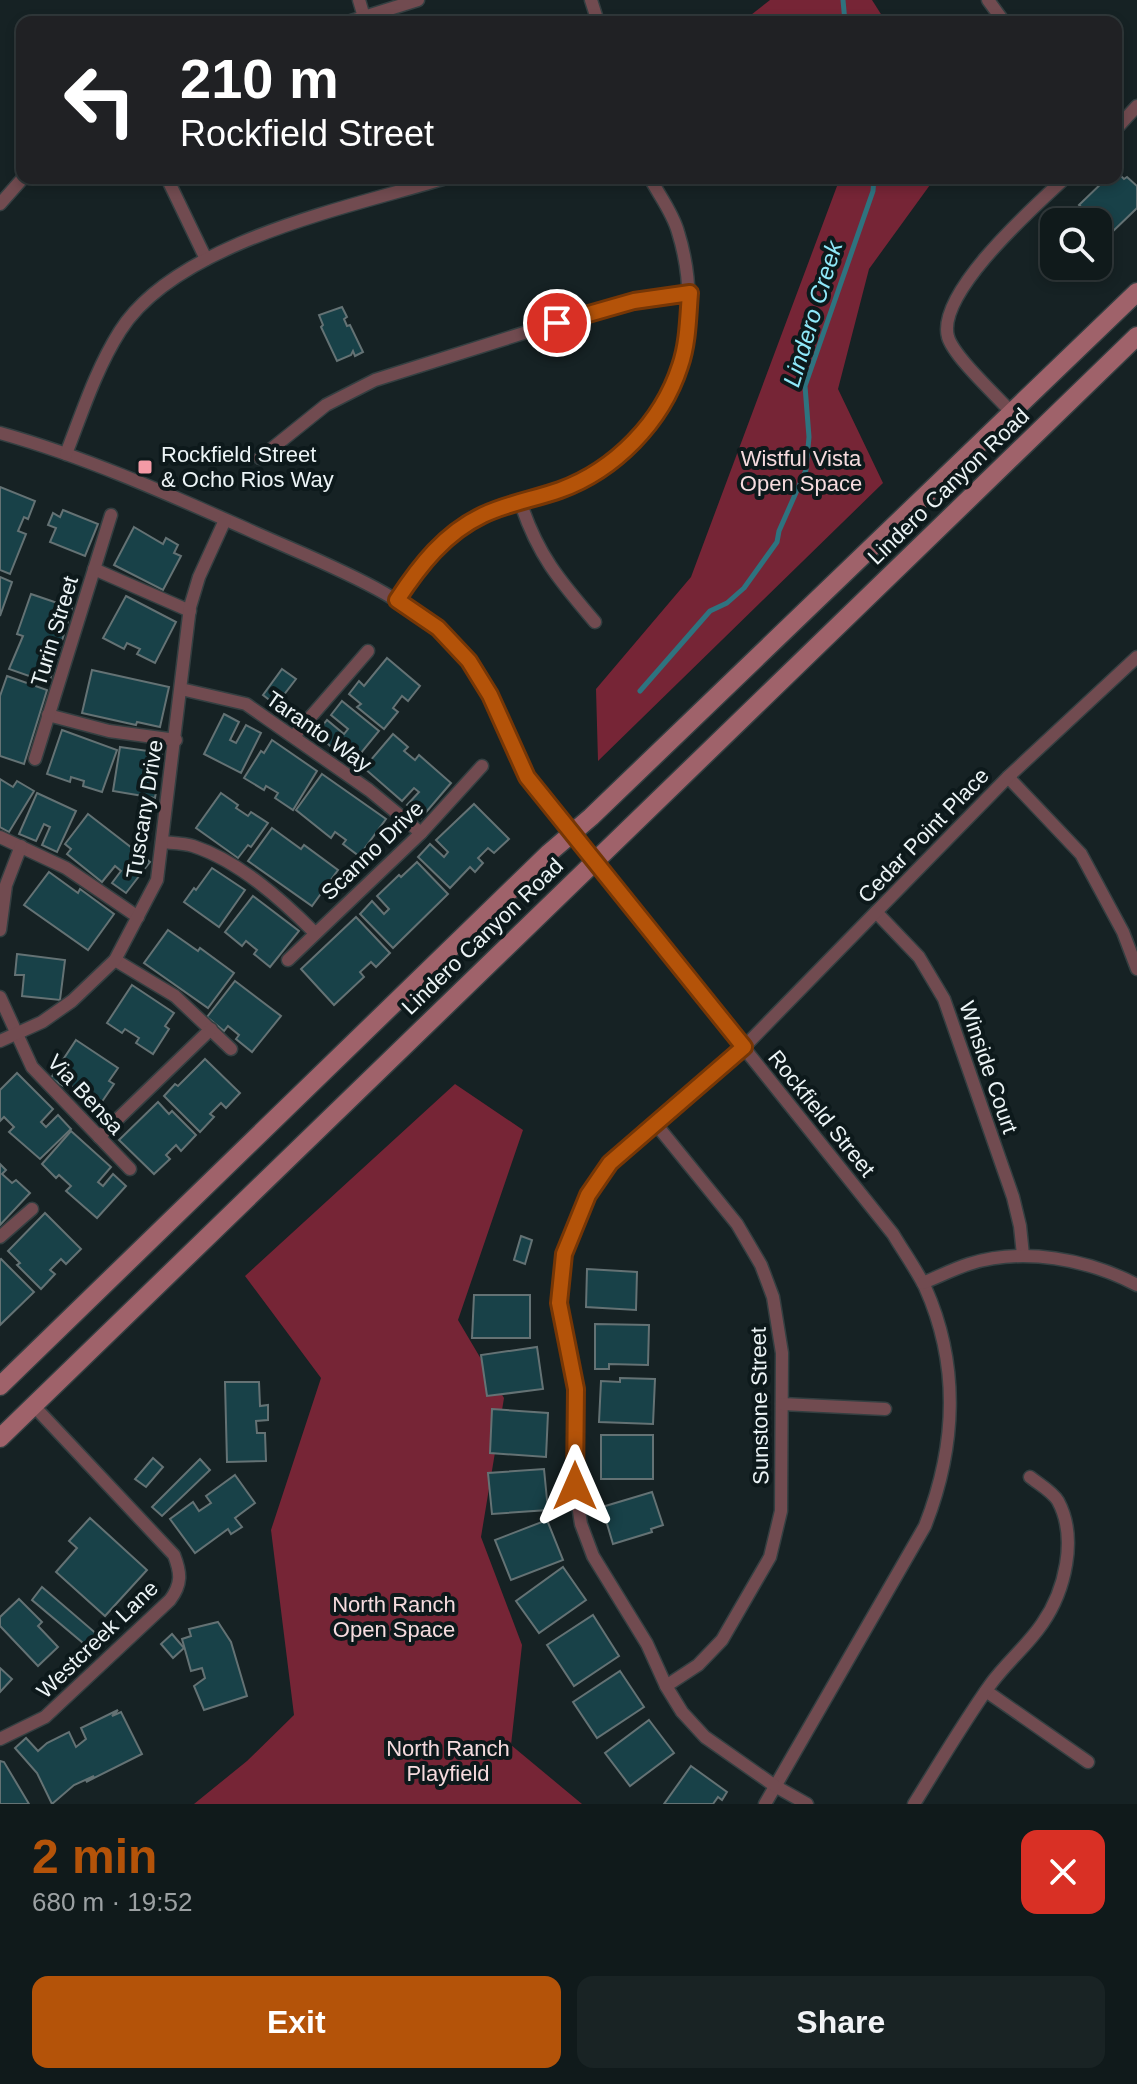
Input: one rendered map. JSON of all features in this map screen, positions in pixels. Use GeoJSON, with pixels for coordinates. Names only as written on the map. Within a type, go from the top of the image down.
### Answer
{"type":"FeatureCollection","features":[{"type":"Feature","properties":{"kind":"main road","name":"Lindero Canyon Road"},"geometry":{"type":"LineString","coordinates":[[0,1386],[1137,292]]}},
{"type":"Feature","properties":{"kind":"main road","name":"Lindero Canyon Road"},"geometry":{"type":"LineString","coordinates":[[0,1438],[1137,336]]}},
{"type":"Feature","properties":{"kind":"street"},"geometry":{"type":"LineString","coordinates":[[367,16],[418,0]]}},
{"type":"Feature","properties":{"kind":"street"},"geometry":{"type":"LineString","coordinates":[[1122,122],[1137,106]]}},
{"type":"Feature","properties":{"kind":"street"},"geometry":{"type":"LineString","coordinates":[[0,204],[18,184]]}},
{"type":"Feature","properties":{"kind":"street"},"geometry":{"type":"LineString","coordinates":[[170,184],[206,259]]}},
{"type":"Feature","properties":{"kind":"street"},"geometry":{"type":"LineString","coordinates":[[66,454],[120,330],[162,288],[206,259],[304,220],[426,184]]}},
{"type":"Feature","properties":{"kind":"street"},"geometry":{"type":"LineString","coordinates":[[397,600],[422,563],[448,537],[482,515],[560,490],[590,476],[624,452],[647,427],[667,397],[680,366],[688,333],[690,293],[678,229],[653,184]]}},
{"type":"Feature","properties":{"kind":"street"},"geometry":{"type":"LineString","coordinates":[[1011,412],[955,351],[947,335],[949,316],[963,288],[984,260],[1059,184]]}},
{"type":"Feature","properties":{"kind":"street"},"geometry":{"type":"LineString","coordinates":[[260,458],[326,405],[375,380],[587,313],[634,301],[690,293]]}},
{"type":"Feature","properties":{"kind":"street","name":"Rockfield Street"},"geometry":{"type":"LineString","coordinates":[[0,433],[66,454],[225,520],[362,581],[438,628],[469,661],[490,695],[527,777],[893,1234],[923,1283],[944,1344],[950,1378],[949,1441],[937,1497],[925,1526],[765,1804]]}},
{"type":"Feature","properties":{"kind":"street"},"geometry":{"type":"LineString","coordinates":[[520,501],[545,561],[595,622]]}},
{"type":"Feature","properties":{"kind":"street","name":"Turin Street"},"geometry":{"type":"LineString","coordinates":[[35,759],[111,515]]}},
{"type":"Feature","properties":{"kind":"street","name":"Tuscany Drive"},"geometry":{"type":"LineString","coordinates":[[0,1041],[42,1022],[72,1001],[115,960],[157,880],[190,611],[199,577],[225,520]]}},
{"type":"Feature","properties":{"kind":"street"},"geometry":{"type":"LineString","coordinates":[[94,569],[190,611]]}},
{"type":"Feature","properties":{"kind":"street"},"geometry":{"type":"LineString","coordinates":[[294,736],[368,651]]}},
{"type":"Feature","properties":{"kind":"street","name":"Cedar Point Place"},"geometry":{"type":"LineString","coordinates":[[807,1804],[775,1786],[705,1737],[682,1712],[647,1644],[593,1556],[581,1524],[575,1486],[576,1389],[559,1303],[564,1254],[588,1195],[610,1163],[744,1047],[1008,777],[1137,657]]}},
{"type":"Feature","properties":{"kind":"street","name":"Taranto Way"},"geometry":{"type":"LineString","coordinates":[[181,689],[246,704],[369,790],[421,833]]}},
{"type":"Feature","properties":{"kind":"street"},"geometry":{"type":"LineString","coordinates":[[48,715],[109,731],[176,740]]}},
{"type":"Feature","properties":{"kind":"street","name":"Scanno Drive"},"geometry":{"type":"LineString","coordinates":[[288,960],[421,833],[482,766]]}},
{"type":"Feature","properties":{"kind":"street"},"geometry":{"type":"LineString","coordinates":[[1008,777],[1081,854],[1123,932],[1137,969]]}},
{"type":"Feature","properties":{"kind":"street"},"geometry":{"type":"LineString","coordinates":[[0,837],[66,868],[138,917]]}},
{"type":"Feature","properties":{"kind":"street"},"geometry":{"type":"LineString","coordinates":[[162,842],[192,846],[215,855],[280,897],[315,933]]}},
{"type":"Feature","properties":{"kind":"street"},"geometry":{"type":"LineString","coordinates":[[0,930],[6,885],[21,846]]}},
{"type":"Feature","properties":{"kind":"street","name":"Winside Court"},"geometry":{"type":"LineString","coordinates":[[876,912],[919,957],[944,999],[1013,1197],[1023,1255]]}},
{"type":"Feature","properties":{"kind":"street"},"geometry":{"type":"LineString","coordinates":[[1123,932],[1137,926]]}},
{"type":"Feature","properties":{"kind":"street"},"geometry":{"type":"LineString","coordinates":[[115,960],[175,996],[231,1049]]}},
{"type":"Feature","properties":{"kind":"street","name":"Via Bensa"},"geometry":{"type":"LineString","coordinates":[[0,997],[32,1067],[130,1169]]}},
{"type":"Feature","properties":{"kind":"street"},"geometry":{"type":"LineString","coordinates":[[99,1137],[211,1029]]}},
{"type":"Feature","properties":{"kind":"street","name":"Sunstone Street"},"geometry":{"type":"LineString","coordinates":[[655,1123],[737,1224],[761,1265],[780,1328],[782,1404],[781,1511],[770,1557],[722,1640],[698,1665],[666,1686]]}},
{"type":"Feature","properties":{"kind":"street"},"geometry":{"type":"LineString","coordinates":[[0,1237],[32,1209]]}},
{"type":"Feature","properties":{"kind":"street"},"geometry":{"type":"LineString","coordinates":[[923,1283],[970,1263],[1023,1255],[1112,1272],[1137,1285]]}},
{"type":"Feature","properties":{"kind":"street"},"geometry":{"type":"LineString","coordinates":[[782,1404],[885,1409]]}},
{"type":"Feature","properties":{"kind":"street","name":"Westcreek Lane"},"geometry":{"type":"LineString","coordinates":[[0,1739],[45,1717],[170,1600],[178,1589],[181,1572],[174,1555],[33,1405]]}},
{"type":"Feature","properties":{"kind":"street"},"geometry":{"type":"LineString","coordinates":[[914,1804],[1004,1665],[1041,1626],[1055,1601],[1066,1565],[1067,1525],[1057,1499],[1030,1477]]}},
{"type":"Feature","properties":{"kind":"street"},"geometry":{"type":"LineString","coordinates":[[986,1691],[1088,1762]]}},
{"type":"Feature","properties":{"kind":"green space"},"geometry":{"type":"Polygon","coordinates":[[[770,0],[872,0],[882,16],[750,16],[770,0]]]}},
{"type":"Feature","properties":{"kind":"green space","name":"Wistful Vista Open Space"},"geometry":{"type":"Polygon","coordinates":[[[838,184],[931,184],[869,269],[838,389],[883,483],[598,761],[596,689],[691,577],[838,184]]]}},
{"type":"Feature","properties":{"kind":"green space","name":"North Ranch Open Space"},"geometry":{"type":"Polygon","coordinates":[[[455,1084],[523,1130],[458,1320],[504,1398],[481,1537],[522,1645],[511,1745],[582,1804],[194,1804],[247,1761],[294,1715],[271,1530],[321,1378],[245,1276],[455,1084]]]}},
{"type":"Feature","properties":{"kind":"building"},"geometry":{"type":"Polygon","coordinates":[[[1122,177],[1127,177],[1137,186],[1137,208],[1112,232],[1112,208],[1082,208],[1079,205],[1101,184],[1122,184],[1122,177]]]}},
{"type":"Feature","properties":{"kind":"building"},"geometry":{"type":"Polygon","coordinates":[[[342,307],[347,326],[350,325],[363,352],[355,356],[353,351],[337,361],[321,327],[319,315],[342,307]]]}},
{"type":"Feature","properties":{"kind":"building"},"geometry":{"type":"Polygon","coordinates":[[[0,487],[35,501],[28,519],[24,517],[18,531],[26,534],[10,574],[0,570],[0,487]]]}},
{"type":"Feature","properties":{"kind":"building"},"geometry":{"type":"Polygon","coordinates":[[[63,510],[98,524],[85,556],[50,542],[56,528],[48,525],[53,513],[60,517],[63,510]]]}},
{"type":"Feature","properties":{"kind":"building"},"geometry":{"type":"Polygon","coordinates":[[[134,527],[163,544],[166,538],[178,545],[174,553],[181,556],[163,590],[114,565],[134,527]]]}},
{"type":"Feature","properties":{"kind":"building"},"geometry":{"type":"Polygon","coordinates":[[[0,577],[12,582],[0,616],[0,577]]]}},
{"type":"Feature","properties":{"kind":"building"},"geometry":{"type":"Polygon","coordinates":[[[31,594],[72,608],[49,683],[9,669],[23,636],[17,634],[31,594]]]}},
{"type":"Feature","properties":{"kind":"building"},"geometry":{"type":"Polygon","coordinates":[[[126,596],[176,622],[155,663],[137,654],[140,649],[127,643],[124,649],[103,638],[126,596]]]}},
{"type":"Feature","properties":{"kind":"building"},"geometry":{"type":"Polygon","coordinates":[[[387,658],[420,686],[408,701],[402,696],[393,708],[398,712],[384,729],[357,707],[361,704],[349,694],[359,681],[364,686],[387,658]]]}},
{"type":"Feature","properties":{"kind":"building"},"geometry":{"type":"Polygon","coordinates":[[[282,669],[296,679],[276,705],[263,695],[282,669]]]}},
{"type":"Feature","properties":{"kind":"building"},"geometry":{"type":"Polygon","coordinates":[[[92,670],[169,687],[160,727],[82,713],[92,670]]]}},
{"type":"Feature","properties":{"kind":"building"},"geometry":{"type":"Polygon","coordinates":[[[7,676],[47,690],[24,764],[0,756],[0,696],[7,676]]]}},
{"type":"Feature","properties":{"kind":"building"},"geometry":{"type":"Polygon","coordinates":[[[342,701],[379,731],[352,764],[316,734],[327,720],[344,734],[348,729],[331,715],[342,701]]]}},
{"type":"Feature","properties":{"kind":"building"},"geometry":{"type":"Polygon","coordinates":[[[224,714],[239,722],[230,740],[236,743],[246,725],[261,733],[241,773],[204,754],[224,714]]]}},
{"type":"Feature","properties":{"kind":"building"},"geometry":{"type":"Polygon","coordinates":[[[62,730],[117,750],[102,792],[83,786],[84,781],[71,777],[70,782],[47,774],[62,730]]]}},
{"type":"Feature","properties":{"kind":"building"},"geometry":{"type":"Polygon","coordinates":[[[393,734],[408,747],[404,751],[415,760],[419,755],[451,783],[421,818],[407,805],[419,792],[414,788],[402,801],[364,768],[393,734]]]}},
{"type":"Feature","properties":{"kind":"building"},"geometry":{"type":"Polygon","coordinates":[[[272,740],[317,771],[293,810],[275,798],[278,793],[266,786],[264,790],[244,778],[272,740]]]}},
{"type":"Feature","properties":{"kind":"building"},"geometry":{"type":"Polygon","coordinates":[[[120,747],[162,753],[155,798],[113,791],[120,747]]]}},
{"type":"Feature","properties":{"kind":"building"},"geometry":{"type":"Polygon","coordinates":[[[322,774],[386,819],[359,856],[343,844],[346,840],[335,832],[331,838],[296,810],[322,774]]]}},
{"type":"Feature","properties":{"kind":"building"},"geometry":{"type":"Polygon","coordinates":[[[0,779],[13,787],[17,781],[34,791],[9,832],[0,827],[0,779]]]}},
{"type":"Feature","properties":{"kind":"building"},"geometry":{"type":"Polygon","coordinates":[[[37,793],[76,811],[57,852],[42,845],[50,827],[44,824],[36,841],[19,834],[37,793]]]}},
{"type":"Feature","properties":{"kind":"building"},"geometry":{"type":"Polygon","coordinates":[[[221,793],[248,816],[251,812],[268,823],[251,847],[248,845],[238,858],[196,828],[221,793]]]}},
{"type":"Feature","properties":{"kind":"building"},"geometry":{"type":"Polygon","coordinates":[[[474,804],[509,839],[494,853],[488,848],[478,858],[483,863],[475,872],[470,867],[450,888],[418,857],[430,844],[444,857],[448,852],[436,840],[474,804]]]}},
{"type":"Feature","properties":{"kind":"building"},"geometry":{"type":"Polygon","coordinates":[[[88,814],[150,862],[126,893],[112,883],[121,871],[115,866],[102,882],[67,854],[71,849],[65,844],[88,814]]]}},
{"type":"Feature","properties":{"kind":"building"},"geometry":{"type":"Polygon","coordinates":[[[272,828],[301,849],[304,845],[338,870],[312,906],[248,861],[272,828]]]}},
{"type":"Feature","properties":{"kind":"building"},"geometry":{"type":"Polygon","coordinates":[[[417,862],[448,894],[393,948],[360,914],[372,901],[384,914],[389,909],[377,896],[417,862]]]}},
{"type":"Feature","properties":{"kind":"building"},"geometry":{"type":"Polygon","coordinates":[[[212,868],[245,890],[219,927],[184,902],[212,868]]]}},
{"type":"Feature","properties":{"kind":"building"},"geometry":{"type":"Polygon","coordinates":[[[49,872],[78,893],[80,889],[114,914],[88,950],[24,905],[49,872]]]}},
{"type":"Feature","properties":{"kind":"building"},"geometry":{"type":"Polygon","coordinates":[[[253,896],[299,931],[270,967],[254,954],[257,950],[246,941],[242,946],[225,932],[253,896]]]}},
{"type":"Feature","properties":{"kind":"building"},"geometry":{"type":"Polygon","coordinates":[[[356,917],[390,953],[376,967],[371,962],[360,972],[364,977],[334,1005],[301,969],[356,917]]]}},
{"type":"Feature","properties":{"kind":"building"},"geometry":{"type":"Polygon","coordinates":[[[168,930],[234,973],[208,1008],[144,963],[168,930]]]}},
{"type":"Feature","properties":{"kind":"building"},"geometry":{"type":"Polygon","coordinates":[[[17,954],[65,960],[60,1000],[22,996],[24,975],[15,975],[17,954]]]}},
{"type":"Feature","properties":{"kind":"building"},"geometry":{"type":"Polygon","coordinates":[[[235,981],[281,1016],[252,1052],[236,1039],[239,1035],[228,1026],[224,1031],[207,1017],[235,981]]]}},
{"type":"Feature","properties":{"kind":"building"},"geometry":{"type":"Polygon","coordinates":[[[132,985],[174,1013],[165,1026],[169,1029],[153,1054],[136,1043],[139,1038],[125,1029],[122,1033],[107,1023],[132,985]]]}},
{"type":"Feature","properties":{"kind":"building"},"geometry":{"type":"Polygon","coordinates":[[[76,1040],[118,1068],[109,1081],[114,1084],[97,1109],[80,1098],[83,1093],[69,1084],[66,1088],[51,1078],[76,1040]]]}},
{"type":"Feature","properties":{"kind":"building"},"geometry":{"type":"Polygon","coordinates":[[[205,1059],[240,1093],[226,1108],[221,1103],[210,1114],[214,1117],[200,1132],[164,1096],[205,1059]]]}},
{"type":"Feature","properties":{"kind":"building"},"geometry":{"type":"Polygon","coordinates":[[[17,1073],[53,1109],[41,1122],[46,1127],[58,1115],[71,1129],[40,1159],[9,1132],[14,1127],[4,1117],[0,1121],[0,1090],[17,1073]]]}},
{"type":"Feature","properties":{"kind":"building"},"geometry":{"type":"Polygon","coordinates":[[[158,1102],[196,1135],[181,1151],[176,1145],[166,1155],[170,1159],[154,1174],[119,1140],[158,1102]]]}},
{"type":"Feature","properties":{"kind":"building"},"geometry":{"type":"Polygon","coordinates":[[[71,1131],[111,1167],[98,1182],[103,1186],[113,1174],[126,1186],[97,1218],[66,1191],[71,1186],[59,1175],[56,1178],[42,1164],[71,1131]]]}},
{"type":"Feature","properties":{"kind":"building"},"geometry":{"type":"Polygon","coordinates":[[[0,1164],[6,1170],[2,1174],[12,1183],[16,1180],[30,1193],[0,1225],[0,1164]]]}},
{"type":"Feature","properties":{"kind":"building"},"geometry":{"type":"Polygon","coordinates":[[[45,1213],[81,1249],[66,1264],[61,1259],[50,1270],[55,1274],[41,1289],[8,1251],[45,1213]]]}},
{"type":"Feature","properties":{"kind":"building"},"geometry":{"type":"Polygon","coordinates":[[[521,1236],[532,1240],[525,1264],[514,1260],[521,1236]]]}},
{"type":"Feature","properties":{"kind":"building"},"geometry":{"type":"Polygon","coordinates":[[[0,1260],[34,1292],[0,1325],[0,1260]]]}},
{"type":"Feature","properties":{"kind":"building"},"geometry":{"type":"Polygon","coordinates":[[[587,1269],[637,1272],[636,1310],[586,1307],[587,1269]]]}},
{"type":"Feature","properties":{"kind":"building"},"geometry":{"type":"Polygon","coordinates":[[[474,1295],[530,1295],[530,1338],[472,1338],[474,1295]]]}},
{"type":"Feature","properties":{"kind":"building"},"geometry":{"type":"Polygon","coordinates":[[[595,1324],[649,1325],[648,1365],[609,1364],[609,1369],[595,1369],[595,1324]]]}},
{"type":"Feature","properties":{"kind":"building"},"geometry":{"type":"Polygon","coordinates":[[[537,1347],[543,1389],[487,1396],[481,1355],[537,1347]]]}},
{"type":"Feature","properties":{"kind":"building"},"geometry":{"type":"Polygon","coordinates":[[[620,1378],[655,1379],[653,1424],[599,1422],[601,1381],[620,1382],[620,1378]]]}},
{"type":"Feature","properties":{"kind":"building"},"geometry":{"type":"Polygon","coordinates":[[[225,1382],[259,1382],[260,1406],[268,1405],[268,1420],[256,1421],[257,1433],[265,1433],[266,1461],[227,1462],[225,1382]]]}},
{"type":"Feature","properties":{"kind":"building"},"geometry":{"type":"Polygon","coordinates":[[[492,1409],[548,1413],[546,1457],[490,1453],[492,1409]]]}},
{"type":"Feature","properties":{"kind":"building"},"geometry":{"type":"Polygon","coordinates":[[[601,1435],[653,1435],[653,1479],[601,1479],[601,1435]]]}},
{"type":"Feature","properties":{"kind":"building"},"geometry":{"type":"Polygon","coordinates":[[[153,1458],[163,1467],[146,1487],[135,1479],[153,1458]]]}},
{"type":"Feature","properties":{"kind":"building"},"geometry":{"type":"Polygon","coordinates":[[[200,1459],[210,1470],[162,1516],[152,1507],[200,1459]]]}},
{"type":"Feature","properties":{"kind":"building"},"geometry":{"type":"Polygon","coordinates":[[[544,1469],[548,1510],[492,1514],[488,1473],[544,1469]]]}},
{"type":"Feature","properties":{"kind":"building"},"geometry":{"type":"Polygon","coordinates":[[[235,1475],[255,1503],[235,1518],[242,1527],[231,1534],[228,1529],[195,1553],[170,1519],[193,1502],[199,1511],[211,1503],[206,1496],[235,1475]]]}},
{"type":"Feature","properties":{"kind":"building"},"geometry":{"type":"Polygon","coordinates":[[[652,1492],[663,1525],[651,1529],[652,1532],[613,1544],[602,1507],[652,1492]]]}},
{"type":"Feature","properties":{"kind":"building"},"geometry":{"type":"Polygon","coordinates":[[[90,1518],[147,1570],[105,1616],[56,1572],[77,1548],[69,1541],[90,1518]]]}},
{"type":"Feature","properties":{"kind":"building"},"geometry":{"type":"Polygon","coordinates":[[[547,1520],[563,1560],[511,1580],[495,1540],[547,1520]]]}},
{"type":"Feature","properties":{"kind":"building"},"geometry":{"type":"Polygon","coordinates":[[[563,1567],[586,1600],[539,1633],[516,1601],[563,1567]]]}},
{"type":"Feature","properties":{"kind":"building"},"geometry":{"type":"Polygon","coordinates":[[[42,1587],[99,1636],[89,1648],[32,1600],[42,1587]]]}},
{"type":"Feature","properties":{"kind":"building"},"geometry":{"type":"Polygon","coordinates":[[[19,1599],[42,1622],[38,1626],[58,1647],[38,1666],[0,1626],[0,1617],[19,1599]]]}},
{"type":"Feature","properties":{"kind":"building"},"geometry":{"type":"Polygon","coordinates":[[[593,1615],[619,1656],[574,1686],[547,1645],[593,1615]]]}},
{"type":"Feature","properties":{"kind":"building"},"geometry":{"type":"Polygon","coordinates":[[[218,1622],[231,1642],[247,1696],[204,1710],[194,1686],[205,1678],[202,1668],[191,1671],[182,1639],[191,1636],[189,1629],[218,1622]]]}},
{"type":"Feature","properties":{"kind":"building"},"geometry":{"type":"Polygon","coordinates":[[[172,1634],[184,1648],[173,1658],[161,1644],[172,1634]]]}},
{"type":"Feature","properties":{"kind":"building"},"geometry":{"type":"Polygon","coordinates":[[[0,1668],[12,1679],[0,1692],[0,1668]]]}},
{"type":"Feature","properties":{"kind":"building"},"geometry":{"type":"Polygon","coordinates":[[[620,1671],[644,1707],[597,1738],[573,1702],[620,1671]]]}},
{"type":"Feature","properties":{"kind":"building"},"geometry":{"type":"Polygon","coordinates":[[[118,1710],[112,1716],[121,1712],[142,1754],[74,1785],[52,1804],[37,1773],[15,1748],[26,1738],[38,1751],[69,1732],[76,1747],[86,1739],[81,1728],[118,1710]]]}},
{"type":"Feature","properties":{"kind":"building"},"geometry":{"type":"Polygon","coordinates":[[[649,1720],[674,1753],[630,1786],[605,1753],[649,1720]]]}},
{"type":"Feature","properties":{"kind":"building"},"geometry":{"type":"Polygon","coordinates":[[[0,1761],[4,1762],[29,1804],[0,1804],[0,1761]]]}},
{"type":"Feature","properties":{"kind":"building"},"geometry":{"type":"Polygon","coordinates":[[[691,1766],[727,1792],[722,1800],[718,1797],[713,1804],[664,1804],[691,1766]]]}},
{"type":"Feature","properties":{"kind":"waterway","name":"Lindero Creek"},"geometry":{"type":"LineString","coordinates":[[843,0],[844,16]]}},
{"type":"Feature","properties":{"kind":"waterway","name":"Lindero Creek"},"geometry":{"type":"LineString","coordinates":[[640,691],[710,611],[727,603],[744,588],[777,542],[806,470],[809,437],[805,386],[874,184]]}},
{"type":"Feature","properties":{"kind":"place","name":"Rockfield Street & Ocho Rios Way"},"geometry":{"type":"Point","coordinates":[145,467]}},
{"type":"Feature","properties":{"kind":"route"},"geometry":{"type":"LineString","coordinates":[[557,323],[634,301],[690,293],[688,333],[680,366],[667,397],[647,427],[624,452],[590,476],[560,490],[482,515],[448,537],[422,563],[397,600],[438,628],[469,661],[490,695],[527,777],[744,1047],[610,1163],[588,1195],[564,1254],[559,1303],[576,1389],[575,1486]]}},
{"type":"Feature","properties":{"kind":"park label","name":"North Ranch Playfield"},"geometry":{"type":"Point","coordinates":[448,1760]}}]}
